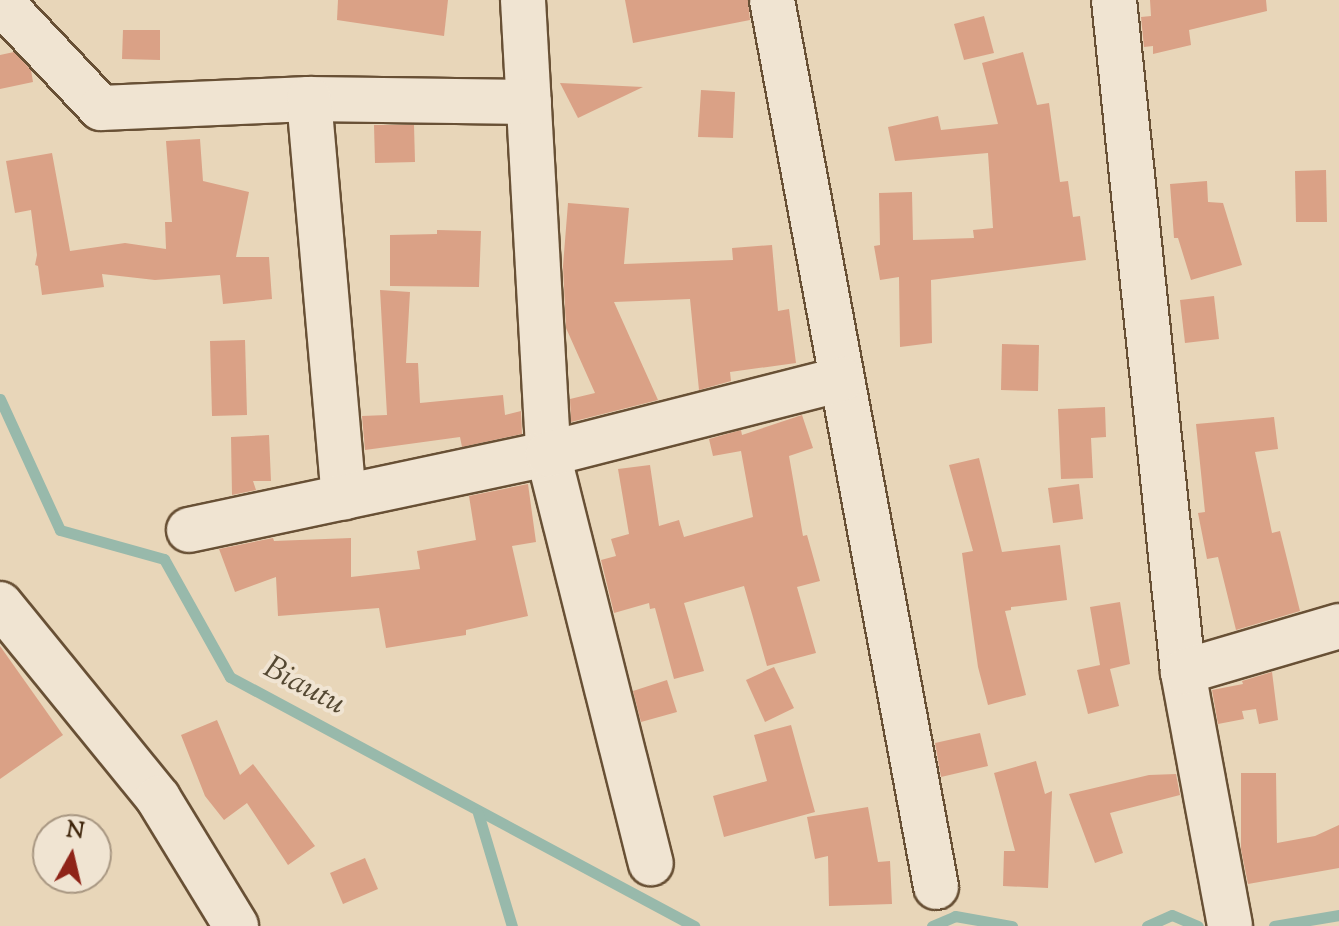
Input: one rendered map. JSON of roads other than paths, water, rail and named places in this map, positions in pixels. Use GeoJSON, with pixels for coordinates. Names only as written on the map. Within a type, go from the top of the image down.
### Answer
{"type":"FeatureCollection","features":[{"type":"Feature","properties":{"kind":"street"},"geometry":{"type":"LineString","coordinates":[[523,0],[548,454],[651,863]]}},
{"type":"Feature","properties":{"kind":"street"},"geometry":{"type":"LineString","coordinates":[[772,0],[936,887]]}},
{"type":"Feature","properties":{"kind":"street"},"geometry":{"type":"LineString","coordinates":[[1114,0],[1183,672],[1230,924]]}},
{"type":"Feature","properties":{"kind":"street"},"geometry":{"type":"LineString","coordinates":[[0,1],[101,108],[309,99],[529,102]]}},
{"type":"Feature","properties":{"kind":"street"},"geometry":{"type":"LineString","coordinates":[[309,99],[344,497]]}},
{"type":"Feature","properties":{"kind":"street"},"geometry":{"type":"LineString","coordinates":[[189,530],[548,454],[842,379]]}},
{"type":"Feature","properties":{"kind":"street"},"geometry":{"type":"LineString","coordinates":[[0,604],[158,798],[236,926]]}},
{"type":"Feature","properties":{"kind":"street"},"geometry":{"type":"LineString","coordinates":[[1183,672],[1339,626]]}},
{"type":"Feature","properties":{"kind":"waterway","name":"Biautu"},"geometry":{"type":"LineString","coordinates":[[0,399],[60,530],[164,559],[230,677],[694,926]]}},
{"type":"Feature","properties":{"kind":"waterway"},"geometry":{"type":"LineString","coordinates":[[478,813],[512,926]]}},
{"type":"Feature","properties":{"kind":"waterway"},"geometry":{"type":"LineString","coordinates":[[1147,926],[1172,915],[1198,926]]}},
{"type":"Feature","properties":{"kind":"waterway"},"geometry":{"type":"LineString","coordinates":[[1274,926],[1339,915]]}},
{"type":"Feature","properties":{"kind":"waterway"},"geometry":{"type":"LineString","coordinates":[[932,926],[955,916],[1012,926]]}}]}
